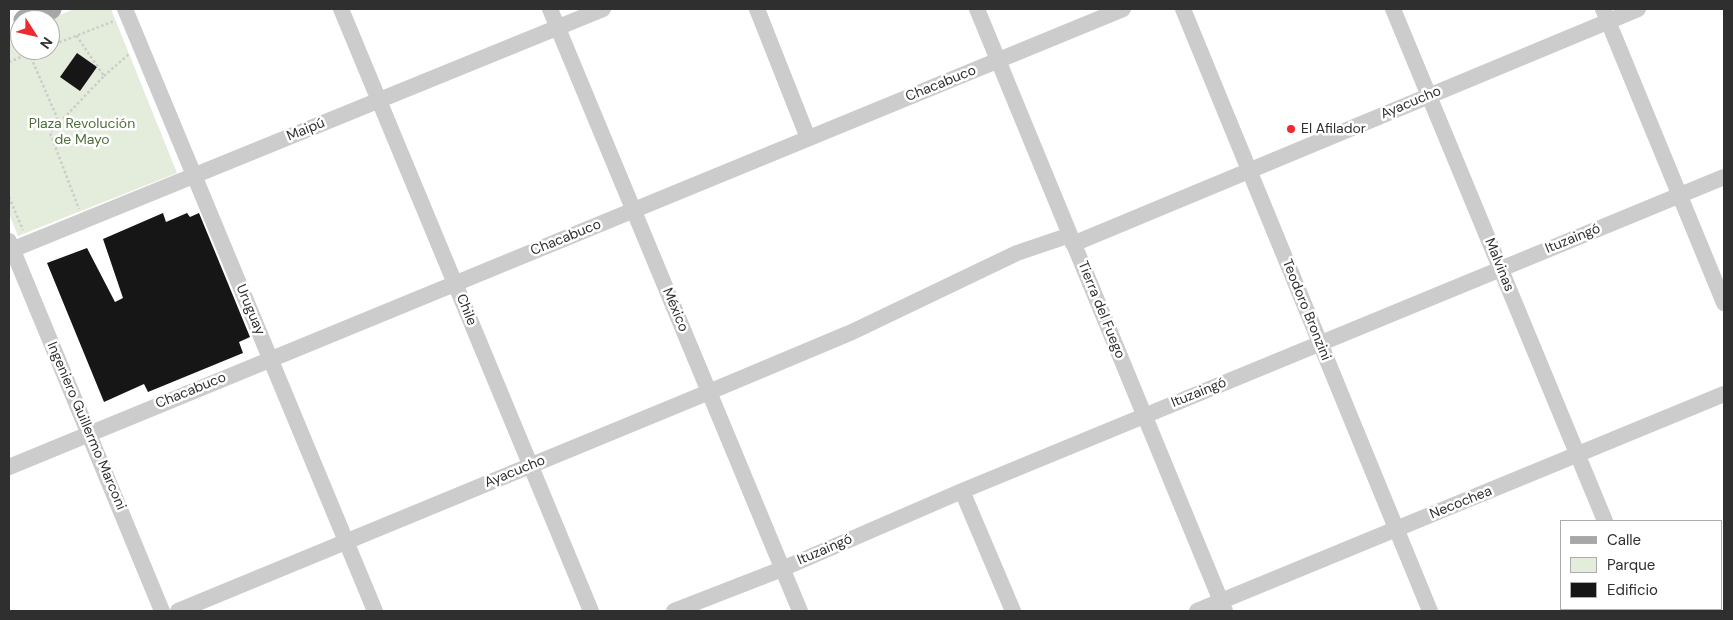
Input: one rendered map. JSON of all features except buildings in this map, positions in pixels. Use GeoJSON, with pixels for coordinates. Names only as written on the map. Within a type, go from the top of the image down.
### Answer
{"type":"FeatureCollection","features":[{"type":"Feature","properties":{"kind":"street","name":"Chile"},"geometry":{"type":"LineString","coordinates":[[341,9],[591,611]]}},
{"type":"Feature","properties":{"kind":"street","name":"México"},"geometry":{"type":"LineString","coordinates":[[550,9],[800,611]]}},
{"type":"Feature","properties":{"kind":"street","name":"Maipú"},"geometry":{"type":"LineString","coordinates":[[10,247],[194,175],[603,9]]}},
{"type":"Feature","properties":{"kind":"street"},"geometry":{"type":"LineString","coordinates":[[757,9],[808,138]]}},
{"type":"Feature","properties":{"kind":"street","name":"Tierra del Fuego"},"geometry":{"type":"LineString","coordinates":[[976,9],[1223,606]]}},
{"type":"Feature","properties":{"kind":"street","name":"Chacabuco"},"geometry":{"type":"LineString","coordinates":[[9,467],[1123,9]]}},
{"type":"Feature","properties":{"kind":"street","name":"Teodoro Bronzini"},"geometry":{"type":"LineString","coordinates":[[1183,9],[1430,611]]}},
{"type":"Feature","properties":{"kind":"street","name":"Malvinas"},"geometry":{"type":"LineString","coordinates":[[1393,9],[1605,520]]}},
{"type":"Feature","properties":{"kind":"street","name":"Ayacucho"},"geometry":{"type":"LineString","coordinates":[[178,611],[852,332],[1017,253],[1072,240],[1250,171],[1429,96],[1605,15],[1638,9]]}},
{"type":"Feature","properties":{"kind":"street","name":"Uruguay"},"geometry":{"type":"LineString","coordinates":[[121,14],[194,175],[375,611]]}},
{"type":"Feature","properties":{"kind":"street"},"geometry":{"type":"LineString","coordinates":[[1605,15],[1724,304]]}},
{"type":"Feature","properties":{"kind":"street","name":"Ituzaingó"},"geometry":{"type":"LineString","coordinates":[[674,611],[782,568],[962,491],[1724,177]]}},
{"type":"Feature","properties":{"kind":"street","name":"Ingeniero Guillermo Marconi"},"geometry":{"type":"LineString","coordinates":[[10,247],[162,611]]}},
{"type":"Feature","properties":{"kind":"street","name":"Necochea"},"geometry":{"type":"LineString","coordinates":[[1197,611],[1223,606],[1396,529],[1724,394]]}},
{"type":"Feature","properties":{"kind":"street"},"geometry":{"type":"LineString","coordinates":[[962,491],[1013,611]]}},
{"type":"Feature","properties":{"kind":"path"},"geometry":{"type":"LineString","coordinates":[[60,42],[121,14]]}},
{"type":"Feature","properties":{"kind":"path"},"geometry":{"type":"LineString","coordinates":[[76,36],[104,76]]}},
{"type":"Feature","properties":{"kind":"path"},"geometry":{"type":"LineString","coordinates":[[81,214],[50,133],[104,76],[132,52]]}},
{"type":"Feature","properties":{"kind":"path"},"geometry":{"type":"LineString","coordinates":[[32,60],[60,122]]}},
{"type":"Feature","properties":{"kind":"path"},"geometry":{"type":"LineString","coordinates":[[9,197],[26,238]]}},
{"type":"Feature","properties":{"kind":"green space","name":"Plaza Revolución de Mayo"},"geometry":{"type":"Polygon","coordinates":[[[74,9],[111,9],[177,173],[18,236],[9,214],[9,37],[10,60],[60,60],[60,15],[74,9]]]}},
{"type":"Feature","properties":{"kind":"place","name":"El Afilador"},"geometry":{"type":"Point","coordinates":[1291,129]}}]}
